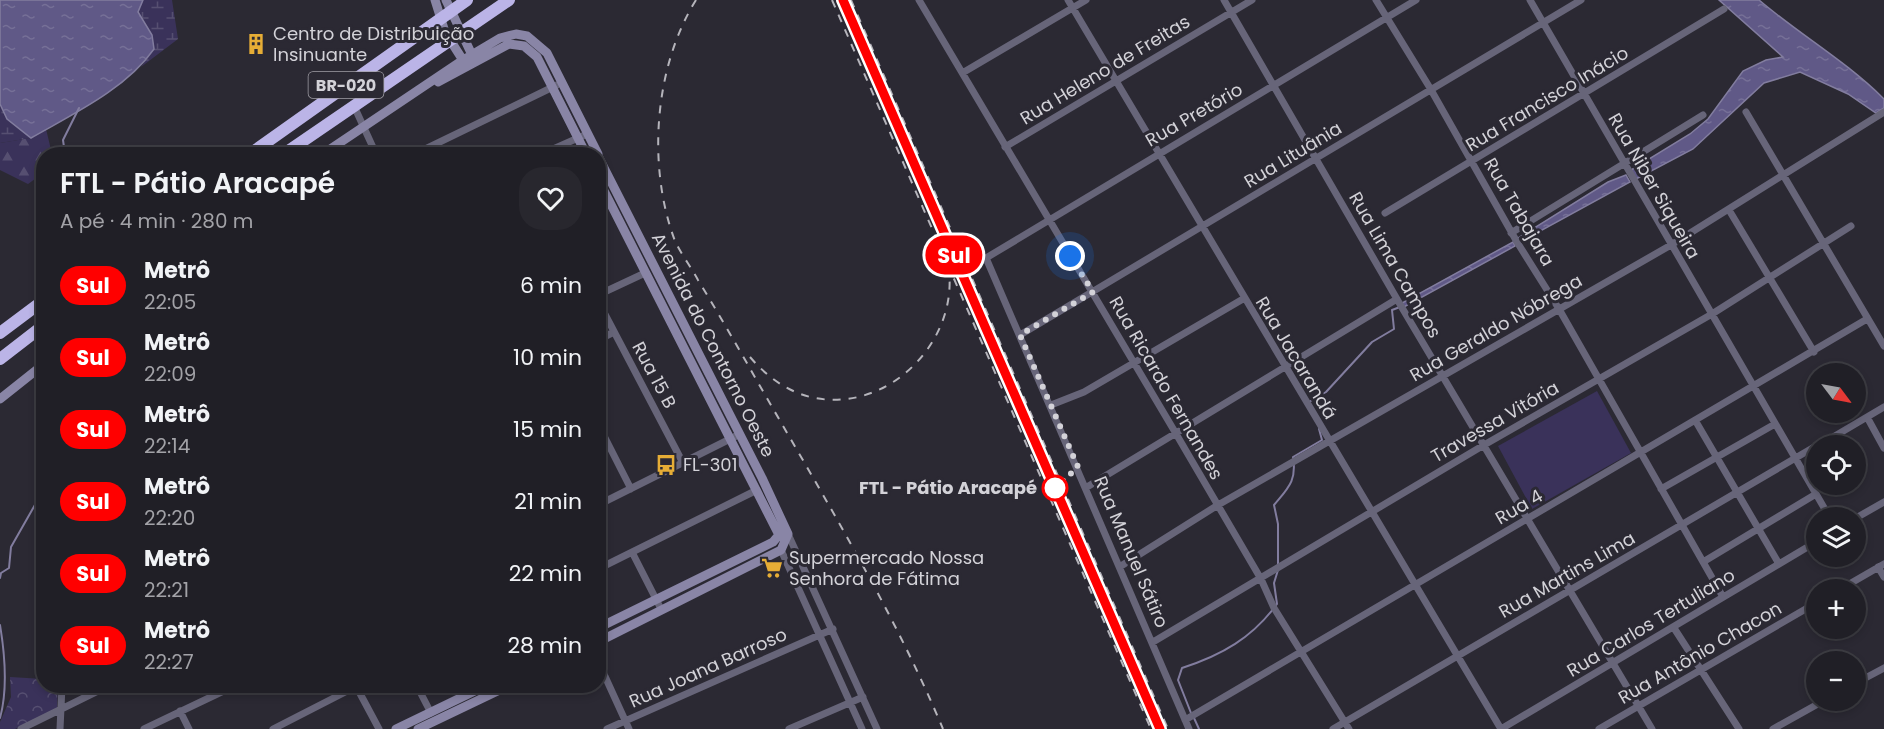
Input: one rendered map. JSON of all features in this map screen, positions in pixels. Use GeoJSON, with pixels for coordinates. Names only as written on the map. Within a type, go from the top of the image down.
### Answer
{"type":"FeatureCollection","features":[{"type":"Feature","properties":{"kind":"highway","name":"BR-020"},"geometry":{"type":"LineString","coordinates":[[259,147],[446,9],[467,0]]}},
{"type":"Feature","properties":{"kind":"highway","name":"BR-020"},"geometry":{"type":"LineString","coordinates":[[294,147],[509,0]]}},
{"type":"Feature","properties":{"kind":"highway"},"geometry":{"type":"LineString","coordinates":[[0,333],[36,306]]}},
{"type":"Feature","properties":{"kind":"highway"},"geometry":{"type":"LineString","coordinates":[[0,359],[36,331]]}},
{"type":"Feature","properties":{"kind":"street"},"geometry":{"type":"LineString","coordinates":[[435,0],[446,9],[455,38],[469,61]]}},
{"type":"Feature","properties":{"kind":"street","name":"Rua Ricardo Fernandes"},"geometry":{"type":"LineString","coordinates":[[920,0],[1218,505],[1261,579],[1274,608],[1347,726]]}},
{"type":"Feature","properties":{"kind":"street","name":"Rua Jacarandá"},"geometry":{"type":"LineString","coordinates":[[1068,0],[1243,299],[1286,367],[1501,729]]}},
{"type":"Feature","properties":{"kind":"street"},"geometry":{"type":"LineString","coordinates":[[963,72],[1086,0]]}},
{"type":"Feature","properties":{"kind":"street","name":"Rua Lima Campos"},"geometry":{"type":"LineString","coordinates":[[1224,0],[1397,299],[1652,729]]}},
{"type":"Feature","properties":{"kind":"street","name":"Rua Heleno de Freitas"},"geometry":{"type":"LineString","coordinates":[[1005,147],[1252,0]]}},
{"type":"Feature","properties":{"kind":"street","name":"Rua Tabajara"},"geometry":{"type":"LineString","coordinates":[[1377,0],[1472,161],[1511,233],[1559,309],[1723,597]]}},
{"type":"Feature","properties":{"kind":"street","name":"Rua Pretório"},"geometry":{"type":"LineString","coordinates":[[987,256],[1416,0]]}},
{"type":"Feature","properties":{"kind":"street","name":"Rua Niber Siqueira"},"geometry":{"type":"LineString","coordinates":[[1530,0],[1806,476]]}},
{"type":"Feature","properties":{"kind":"street","name":"Rua Lituânia"},"geometry":{"type":"LineString","coordinates":[[1020,335],[1316,159],[1430,88],[1544,24],[1581,0]]}},
{"type":"Feature","properties":{"kind":"street","name":"Rua Francisco Inácio"},"geometry":{"type":"LineString","coordinates":[[1385,213],[1724,9]]}},
{"type":"Feature","properties":{"kind":"street","name":"Avenida do Contorno Oeste"},"geometry":{"type":"LineString","coordinates":[[333,147],[469,61],[508,44],[524,46],[537,57],[557,85],[582,136],[584,147]]}},
{"type":"Feature","properties":{"kind":"street"},"geometry":{"type":"LineString","coordinates":[[435,147],[557,85]]}},
{"type":"Feature","properties":{"kind":"street"},"geometry":{"type":"LineString","coordinates":[[354,106],[373,147]]}},
{"type":"Feature","properties":{"kind":"street"},"geometry":{"type":"LineString","coordinates":[[1746,112],[1884,346]]}},
{"type":"Feature","properties":{"kind":"street","name":"Rua Geraldo Nóbrega"},"geometry":{"type":"LineString","coordinates":[[1121,566],[1218,505],[1671,245],[1884,112]]}},
{"type":"Feature","properties":{"kind":"street"},"geometry":{"type":"LineString","coordinates":[[1511,233],[1703,115]]}},
{"type":"Feature","properties":{"kind":"street"},"geometry":{"type":"LineString","coordinates":[[558,147],[582,136]]}},
{"type":"Feature","properties":{"kind":"street","name":"Avenida do Contorno Oeste"},"geometry":{"type":"LineString","coordinates":[[582,136],[591,147]]}},
{"type":"Feature","properties":{"kind":"street","name":"Avenida do Contorno Oeste"},"geometry":{"type":"LineString","coordinates":[[606,175],[624,220]]}},
{"type":"Feature","properties":{"kind":"street","name":"Avenida do Contorno Oeste"},"geometry":{"type":"LineString","coordinates":[[606,192],[691,338],[778,534],[773,542],[656,599]]}},
{"type":"Feature","properties":{"kind":"street"},"geometry":{"type":"LineString","coordinates":[[1729,210],[1814,351]]}},
{"type":"Feature","properties":{"kind":"street","name":"Travessa Vitória"},"geometry":{"type":"LineString","coordinates":[[1153,642],[1484,445],[1712,314],[1851,226]]}},
{"type":"Feature","properties":{"kind":"street","name":"Avenida do Contorno Oeste"},"geometry":{"type":"LineString","coordinates":[[633,237],[645,273],[681,343],[788,534]]}},
{"type":"Feature","properties":{"kind":"street","name":"Rua Manuel Sátiro"},"geometry":{"type":"LineString","coordinates":[[987,256],[1189,729]]}},
{"type":"Feature","properties":{"kind":"street"},"geometry":{"type":"LineString","coordinates":[[606,291],[645,273]]}},
{"type":"Feature","properties":{"kind":"street"},"geometry":{"type":"LineString","coordinates":[[1051,405],[1084,392],[1132,361],[1243,299]]}},
{"type":"Feature","properties":{"kind":"street"},"geometry":{"type":"LineString","coordinates":[[1087,487],[1397,299]]}},
{"type":"Feature","properties":{"kind":"street","name":"Rua 15 B"},"geometry":{"type":"LineString","coordinates":[[606,316],[683,463]]}},
{"type":"Feature","properties":{"kind":"street","name":"Rua 4"},"geometry":{"type":"LineString","coordinates":[[1185,720],[1641,454],[1867,319]]}},
{"type":"Feature","properties":{"kind":"street"},"geometry":{"type":"LineString","coordinates":[[606,336],[614,332]]}},
{"type":"Feature","properties":{"kind":"street"},"geometry":{"type":"LineString","coordinates":[[681,343],[691,338]]}},
{"type":"Feature","properties":{"kind":"street"},"geometry":{"type":"LineString","coordinates":[[690,359],[699,354]]}},
{"type":"Feature","properties":{"kind":"street"},"geometry":{"type":"LineString","coordinates":[[0,399],[36,370]]}},
{"type":"Feature","properties":{"kind":"street","name":"Rua Martins Lima"},"geometry":{"type":"LineString","coordinates":[[1836,435],[1884,407]]}},
{"type":"Feature","properties":{"kind":"street"},"geometry":{"type":"LineString","coordinates":[[1867,417],[1884,448]]}},
{"type":"Feature","properties":{"kind":"street"},"geometry":{"type":"LineString","coordinates":[[1695,420],[1779,564]]}},
{"type":"Feature","properties":{"kind":"street"},"geometry":{"type":"LineString","coordinates":[[1661,489],[1775,424]]}},
{"type":"Feature","properties":{"kind":"street"},"geometry":{"type":"LineString","coordinates":[[606,501],[735,437]]}},
{"type":"Feature","properties":{"kind":"street"},"geometry":{"type":"LineString","coordinates":[[606,440],[631,489]]}},
{"type":"Feature","properties":{"kind":"street","name":"Rua Martins Lima"},"geometry":{"type":"LineString","coordinates":[[1333,729],[1347,726],[1569,590],[1806,452]]}},
{"type":"Feature","properties":{"kind":"street"},"geometry":{"type":"LineString","coordinates":[[606,566],[757,490]]}},
{"type":"Feature","properties":{"kind":"street"},"geometry":{"type":"LineString","coordinates":[[1703,562],[1814,495]]}},
{"type":"Feature","properties":{"kind":"street"},"geometry":{"type":"LineString","coordinates":[[1866,512],[1884,502]]}},
{"type":"Feature","properties":{"kind":"street"},"geometry":{"type":"LineString","coordinates":[[606,638],[781,550],[788,534]]}},
{"type":"Feature","properties":{"kind":"street"},"geometry":{"type":"LineString","coordinates":[[788,534],[877,729]]}},
{"type":"Feature","properties":{"kind":"street","name":"Rua Carlos Tertuliano"},"geometry":{"type":"LineString","coordinates":[[1501,729],[1806,548]]}},
{"type":"Feature","properties":{"kind":"street"},"geometry":{"type":"LineString","coordinates":[[781,550],[821,634],[862,729]]}},
{"type":"Feature","properties":{"kind":"street"},"geometry":{"type":"LineString","coordinates":[[633,554],[661,609]]}},
{"type":"Feature","properties":{"kind":"street"},"geometry":{"type":"LineString","coordinates":[[1858,579],[1881,566],[1884,577]]}},
{"type":"Feature","properties":{"kind":"street"},"geometry":{"type":"LineString","coordinates":[[801,593],[813,587]]}},
{"type":"Feature","properties":{"kind":"street"},"geometry":{"type":"LineString","coordinates":[[606,624],[656,599]]}},
{"type":"Feature","properties":{"kind":"street"},"geometry":{"type":"LineString","coordinates":[[809,609],[821,603]]}},
{"type":"Feature","properties":{"kind":"street","name":"Rua Antônio Chacon"},"geometry":{"type":"LineString","coordinates":[[1599,729],[1806,609]]}},
{"type":"Feature","properties":{"kind":"street"},"geometry":{"type":"LineString","coordinates":[[1674,628],[1739,729]]}},
{"type":"Feature","properties":{"kind":"street","name":"Rua Joana Barroso"},"geometry":{"type":"LineString","coordinates":[[607,729],[833,629]]}},
{"type":"Feature","properties":{"kind":"street"},"geometry":{"type":"LineString","coordinates":[[1866,678],[1884,668]]}},
{"type":"Feature","properties":{"kind":"street"},"geometry":{"type":"LineString","coordinates":[[606,679],[629,729]]}},
{"type":"Feature","properties":{"kind":"street"},"geometry":{"type":"LineString","coordinates":[[60,729],[62,693]]}},
{"type":"Feature","properties":{"kind":"street"},"geometry":{"type":"LineString","coordinates":[[21,729],[94,693]]}},
{"type":"Feature","properties":{"kind":"street"},"geometry":{"type":"LineString","coordinates":[[144,729],[218,693]]}},
{"type":"Feature","properties":{"kind":"street"},"geometry":{"type":"LineString","coordinates":[[273,729],[342,693]]}},
{"type":"Feature","properties":{"kind":"street"},"geometry":{"type":"LineString","coordinates":[[360,693],[379,729]]}},
{"type":"Feature","properties":{"kind":"street"},"geometry":{"type":"LineString","coordinates":[[419,693],[428,717]]}},
{"type":"Feature","properties":{"kind":"street"},"geometry":{"type":"LineString","coordinates":[[396,729],[428,717],[474,693]]}},
{"type":"Feature","properties":{"kind":"street"},"geometry":{"type":"LineString","coordinates":[[789,729],[862,697]]}},
{"type":"Feature","properties":{"kind":"street"},"geometry":{"type":"LineString","coordinates":[[180,711],[189,729]]}},
{"type":"Feature","properties":{"kind":"street"},"geometry":{"type":"LineString","coordinates":[[1773,729],[1806,711]]}},
{"type":"Feature","properties":{"kind":"street"},"geometry":{"type":"LineString","coordinates":[[418,729],[428,717]]}},
{"type":"Feature","properties":{"kind":"green space"},"geometry":{"type":"Polygon","coordinates":[[[143,0],[172,0],[178,39],[141,67],[154,49],[138,12],[143,0]]]}},
{"type":"Feature","properties":{"kind":"green space"},"geometry":{"type":"Polygon","coordinates":[[[0,104],[7,119],[31,138],[0,143],[0,104]]]}},
{"type":"Feature","properties":{"kind":"green space"},"geometry":{"type":"Polygon","coordinates":[[[46,129],[50,147],[36,147],[36,178],[28,184],[0,170],[0,143],[30,138],[46,129]]]}},
{"type":"Feature","properties":{"kind":"green space"},"geometry":{"type":"Polygon","coordinates":[[[1597,391],[1631,453],[1532,509],[1498,446],[1597,391]]]}},
{"type":"Feature","properties":{"kind":"green space"},"geometry":{"type":"Polygon","coordinates":[[[10,677],[36,679],[36,693],[58,693],[57,708],[15,729],[0,729],[0,722],[11,697],[10,677]]]}},
{"type":"Feature","properties":{"kind":"water"},"geometry":{"type":"Polygon","coordinates":[[[0,0],[143,0],[138,12],[152,35],[154,49],[129,76],[98,100],[31,138],[7,119],[0,104],[0,0]]]}},
{"type":"Feature","properties":{"kind":"water"},"geometry":{"type":"Polygon","coordinates":[[[1719,0],[1759,0],[1869,85],[1884,99],[1884,108],[1876,113],[1848,94],[1800,72],[1764,83],[1693,149],[1636,179],[1631,170],[1690,134],[1708,119],[1743,71],[1766,60],[1783,57],[1719,0]]]}},
{"type":"Feature","properties":{"kind":"water"},"geometry":{"type":"Polygon","coordinates":[[[1626,175],[1630,182],[1520,242],[1518,238],[1608,182],[1626,175]]]}},
{"type":"Feature","properties":{"kind":"water"},"geometry":{"type":"Polygon","coordinates":[[[1513,242],[1515,246],[1404,307],[1402,303],[1513,242]]]}},
{"type":"Feature","properties":{"kind":"waterway"},"geometry":{"type":"LineString","coordinates":[[64,147],[63,140],[79,108]]}},
{"type":"Feature","properties":{"kind":"waterway"},"geometry":{"type":"LineString","coordinates":[[1309,402],[1326,392],[1372,342],[1394,329],[1392,310],[1400,307]]}},
{"type":"Feature","properties":{"kind":"waterway"},"geometry":{"type":"LineString","coordinates":[[1278,564],[1278,524],[1274,505],[1290,484],[1294,472],[1293,457],[1322,440],[1319,429]]}},
{"type":"Feature","properties":{"kind":"waterway"},"geometry":{"type":"LineString","coordinates":[[0,578],[1,573],[9,568],[11,547],[36,503]]}},
{"type":"Feature","properties":{"kind":"waterway"},"geometry":{"type":"LineString","coordinates":[[1191,713],[1178,680],[1182,668],[1223,651],[1257,627],[1277,604],[1274,583],[1278,570]]}},
{"type":"Feature","properties":{"kind":"waterway"},"geometry":{"type":"LineString","coordinates":[[0,625],[5,672],[0,718]]}},
{"type":"Feature","properties":{"kind":"waterway"},"geometry":{"type":"LineString","coordinates":[[1194,718],[1199,729]]}},
{"type":"Feature","properties":{"kind":"railway"},"geometry":{"type":"LineString","coordinates":[[696,0],[671,56],[659,118],[658,150],[661,182],[666,212],[675,241],[849,541],[899,634],[943,729]]}},
{"type":"Feature","properties":{"kind":"railway"},"geometry":{"type":"LineString","coordinates":[[832,0],[1151,729]]}},
{"type":"Feature","properties":{"kind":"railway"},"geometry":{"type":"LineString","coordinates":[[851,0],[1168,729]]}},
{"type":"Feature","properties":{"kind":"railway"},"geometry":{"type":"LineString","coordinates":[[750,357],[779,383],[805,396],[842,400],[868,394],[892,383],[912,367],[929,347],[942,323],[949,298],[949,271]]}},
{"type":"Feature","properties":{"kind":"metro line","name":"Sul"},"geometry":{"type":"LineString","coordinates":[[843,0],[1160,729]]}},
{"type":"Feature","properties":{"kind":"place","name":"Centro de Distribuição Insinuante"},"geometry":{"type":"Point","coordinates":[256,44]}},
{"type":"Feature","properties":{"kind":"place","name":"FL-301"},"geometry":{"type":"Point","coordinates":[666,465]}},
{"type":"Feature","properties":{"kind":"place","name":"FTL - Pátio Aracapé"},"geometry":{"type":"Point","coordinates":[1055,488]}},
{"type":"Feature","properties":{"kind":"place","name":"Supermercado Nossa Senhora de Fátima"},"geometry":{"type":"Point","coordinates":[772,568]}},
{"type":"Feature","properties":{"kind":"route"},"geometry":{"type":"LineString","coordinates":[[1055,488],[1078,467],[1020,335],[1093,292],[1070,256]]}}]}
